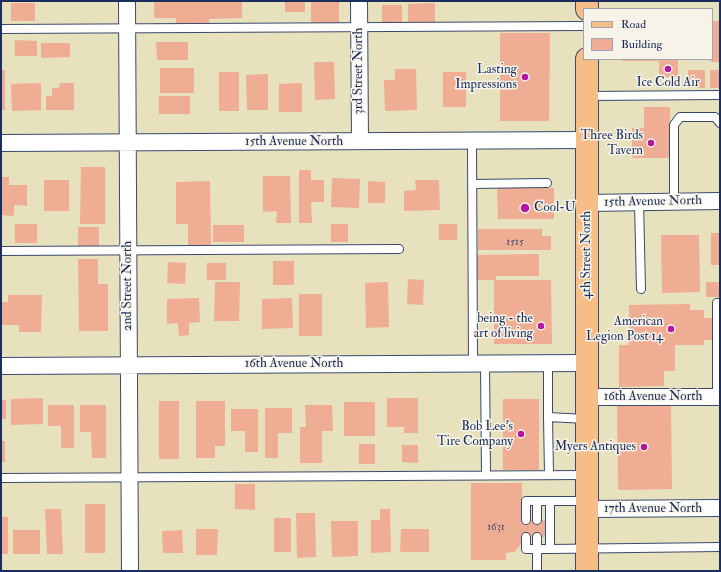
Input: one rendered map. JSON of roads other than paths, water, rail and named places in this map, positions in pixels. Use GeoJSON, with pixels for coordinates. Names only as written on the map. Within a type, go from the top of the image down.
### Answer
{"type":"FeatureCollection","features":[{"type":"Feature","properties":{"kind":"main road","name":"4th Street North"},"geometry":{"type":"LineString","coordinates":[[587,60],[587,571]]}},
{"type":"Feature","properties":{"kind":"street","name":"2nd Street North"},"geometry":{"type":"LineString","coordinates":[[127,1],[130,571]]}},
{"type":"Feature","properties":{"kind":"street","name":"3rd Street North"},"geometry":{"type":"LineString","coordinates":[[359,1],[360,141]]}},
{"type":"Feature","properties":{"kind":"street","name":"15th Avenue North"},"geometry":{"type":"LineString","coordinates":[[1,143],[587,140]]}},
{"type":"Feature","properties":{"kind":"street","name":"15th Avenue North"},"geometry":{"type":"LineString","coordinates":[[587,203],[720,201]]}},
{"type":"Feature","properties":{"kind":"street","name":"16th Avenue North"},"geometry":{"type":"LineString","coordinates":[[1,366],[587,363]]}},
{"type":"Feature","properties":{"kind":"street","name":"16th Avenue North"},"geometry":{"type":"LineString","coordinates":[[587,398],[718,397]]}},
{"type":"Feature","properties":{"kind":"street","name":"17th Avenue North"},"geometry":{"type":"LineString","coordinates":[[587,505],[720,508]]}},
{"type":"Feature","properties":{"kind":"lane"},"geometry":{"type":"LineString","coordinates":[[1,29],[583,26]]}},
{"type":"Feature","properties":{"kind":"lane"},"geometry":{"type":"LineString","coordinates":[[587,96],[720,95]]}},
{"type":"Feature","properties":{"kind":"lane"},"geometry":{"type":"LineString","coordinates":[[674,202],[674,124],[680,117],[715,117],[720,122]]}},
{"type":"Feature","properties":{"kind":"lane"},"geometry":{"type":"LineString","coordinates":[[472,141],[472,184],[479,363],[486,475]]}},
{"type":"Feature","properties":{"kind":"lane"},"geometry":{"type":"LineString","coordinates":[[472,184],[547,183]]}},
{"type":"Feature","properties":{"kind":"lane"},"geometry":{"type":"LineString","coordinates":[[639,202],[641,289]]}},
{"type":"Feature","properties":{"kind":"lane"},"geometry":{"type":"LineString","coordinates":[[1,251],[399,249]]}},
{"type":"Feature","properties":{"kind":"lane"},"geometry":{"type":"LineString","coordinates":[[718,397],[717,303],[720,303]]}},
{"type":"Feature","properties":{"kind":"lane"},"geometry":{"type":"LineString","coordinates":[[548,363],[549,474]]}},
{"type":"Feature","properties":{"kind":"lane"},"geometry":{"type":"LineString","coordinates":[[548,417],[587,419]]}},
{"type":"Feature","properties":{"kind":"lane"},"geometry":{"type":"LineString","coordinates":[[1,478],[587,475]]}},
{"type":"Feature","properties":{"kind":"lane"},"geometry":{"type":"LineString","coordinates":[[526,520],[526,501],[550,501],[587,505]]}},
{"type":"Feature","properties":{"kind":"lane"},"geometry":{"type":"LineString","coordinates":[[537,501],[537,520]]}},
{"type":"Feature","properties":{"kind":"lane"},"geometry":{"type":"LineString","coordinates":[[550,501],[550,549]]}},
{"type":"Feature","properties":{"kind":"lane"},"geometry":{"type":"LineString","coordinates":[[526,537],[526,549],[720,547]]}},
{"type":"Feature","properties":{"kind":"lane"},"geometry":{"type":"LineString","coordinates":[[537,537],[537,571]]}},
{"type":"Feature","properties":{"kind":"place","name":"Ice Cold Air"},"geometry":{"type":"Point","coordinates":[668,69]}},
{"type":"Feature","properties":{"kind":"place","name":"Lasting Impressions"},"geometry":{"type":"Point","coordinates":[525,77]}},
{"type":"Feature","properties":{"kind":"place","name":"Three Birds Tavern"},"geometry":{"type":"Point","coordinates":[651,143]}},
{"type":"Feature","properties":{"kind":"place","name":"Cool-U"},"geometry":{"type":"Point","coordinates":[525,208]}},
{"type":"Feature","properties":{"kind":"place","name":"being - the art of living"},"geometry":{"type":"Point","coordinates":[541,326]}},
{"type":"Feature","properties":{"kind":"place","name":"American Legion Post 14"},"geometry":{"type":"Point","coordinates":[671,329]}},
{"type":"Feature","properties":{"kind":"place","name":"Bob Lee's Tire Company"},"geometry":{"type":"Point","coordinates":[521,434]}},
{"type":"Feature","properties":{"kind":"place","name":"Myers Antiques"},"geometry":{"type":"Point","coordinates":[644,447]}}]}
